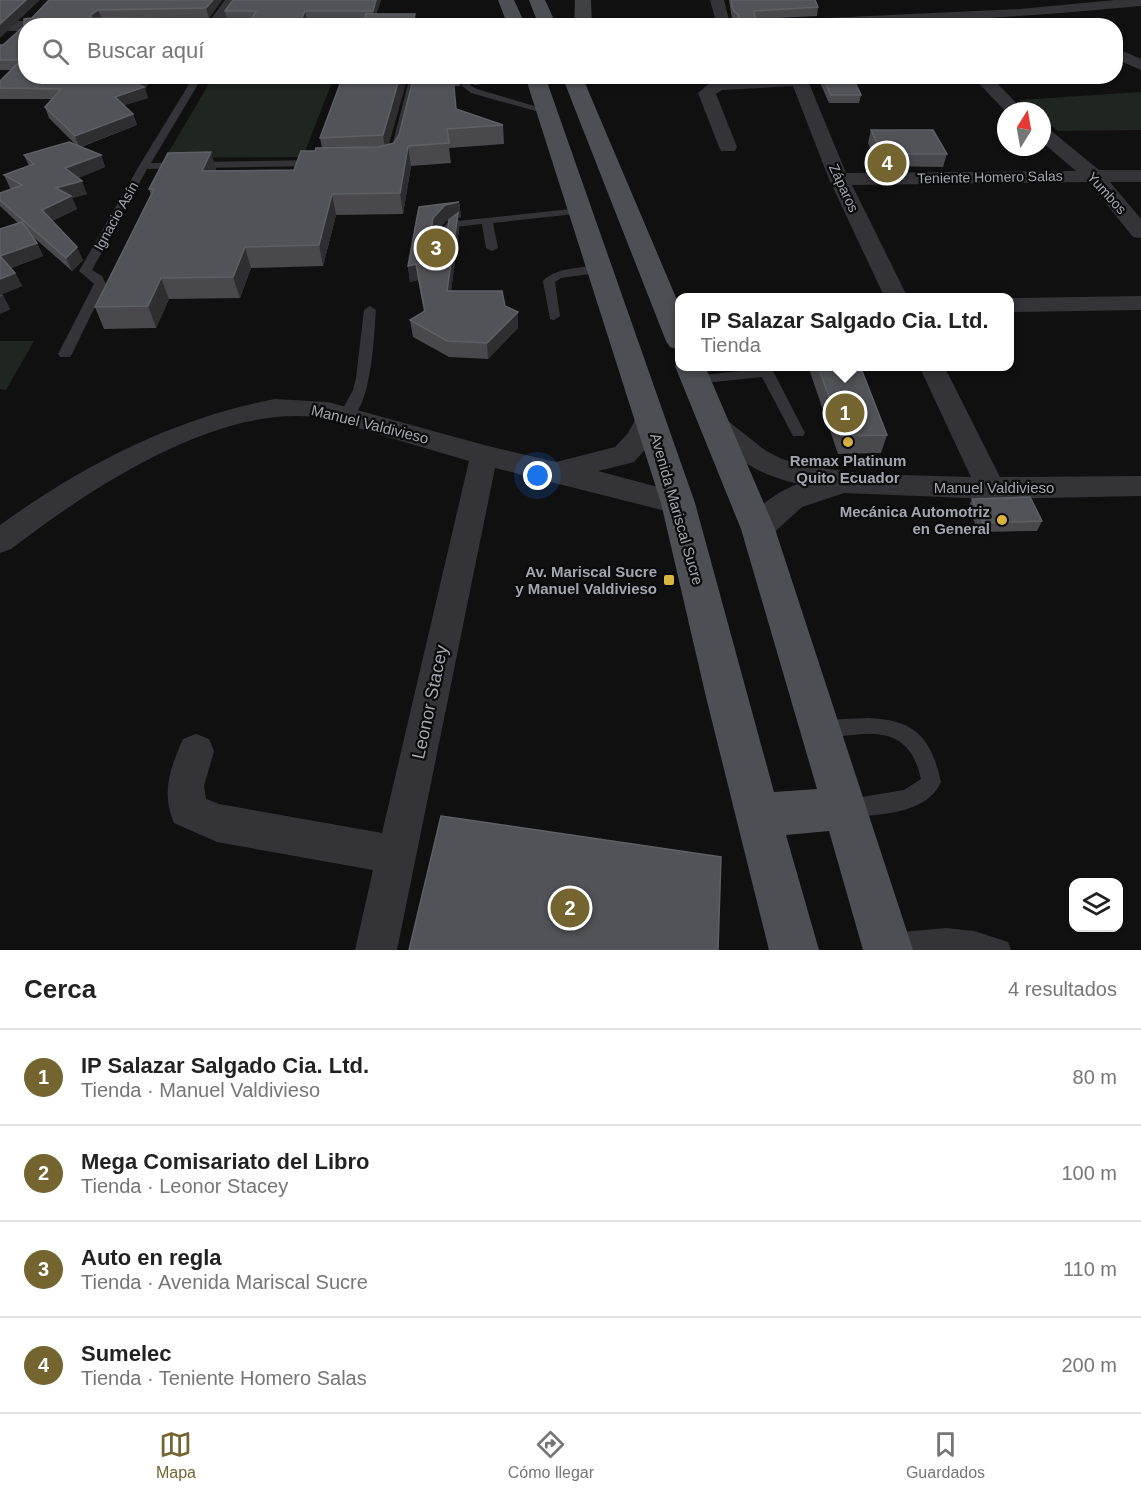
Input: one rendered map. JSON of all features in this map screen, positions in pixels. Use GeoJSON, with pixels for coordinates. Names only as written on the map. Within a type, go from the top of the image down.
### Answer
{"type":"FeatureCollection","features":[{"type":"Feature","properties":{"kind":"main road"},"geometry":{"type":"LineString","coordinates":[[506,0],[514,18]]}},
{"type":"Feature","properties":{"kind":"main road"},"geometry":{"type":"LineString","coordinates":[[537,0],[545,18]]}},
{"type":"Feature","properties":{"kind":"main road"},"geometry":{"type":"LineString","coordinates":[[583,0],[583,18]]}},
{"type":"Feature","properties":{"kind":"main road","name":"Avenida Mariscal Sucre"},"geometry":{"type":"LineString","coordinates":[[538,84],[678,503],[726,697],[794,950]]}},
{"type":"Feature","properties":{"kind":"main road"},"geometry":{"type":"LineString","coordinates":[[575,84],[675,329]]}},
{"type":"Feature","properties":{"kind":"main road"},"geometry":{"type":"LineString","coordinates":[[693,373],[758,529],[887,947]]}},
{"type":"Feature","properties":{"kind":"main road"},"geometry":{"type":"LineString","coordinates":[[759,815],[843,809]]}},
{"type":"Feature","properties":{"kind":"street"},"geometry":{"type":"LineString","coordinates":[[219,18],[232,0]]}},
{"type":"Feature","properties":{"kind":"street"},"geometry":{"type":"LineString","coordinates":[[717,0],[721,18]]}},
{"type":"Feature","properties":{"kind":"street"},"geometry":{"type":"LineString","coordinates":[[914,0],[928,18]]}},
{"type":"Feature","properties":{"kind":"street"},"geometry":{"type":"LineString","coordinates":[[1021,0],[1032,12],[1044,18]]}},
{"type":"Feature","properties":{"kind":"street"},"geometry":{"type":"LineString","coordinates":[[971,18],[1141,2]]}},
{"type":"Feature","properties":{"kind":"street"},"geometry":{"type":"LineString","coordinates":[[33,18],[37,14]]}},
{"type":"Feature","properties":{"kind":"street"},"geometry":{"type":"LineString","coordinates":[[813,18],[823,16],[859,18]]}},
{"type":"Feature","properties":{"kind":"street"},"geometry":{"type":"LineString","coordinates":[[0,26],[18,26]]}},
{"type":"Feature","properties":{"kind":"street"},"geometry":{"type":"LineString","coordinates":[[8,42],[18,33]]}},
{"type":"Feature","properties":{"kind":"street"},"geometry":{"type":"LineString","coordinates":[[1123,56],[1141,65]]}},
{"type":"Feature","properties":{"kind":"street"},"geometry":{"type":"LineString","coordinates":[[714,84],[731,84]]}},
{"type":"Feature","properties":{"kind":"street","name":"Záparos"},"geometry":{"type":"LineString","coordinates":[[800,84],[839,179],[895,293]]}},
{"type":"Feature","properties":{"kind":"street"},"geometry":{"type":"LineString","coordinates":[[987,84],[1004,102]]}},
{"type":"Feature","properties":{"kind":"street"},"geometry":{"type":"LineString","coordinates":[[718,85],[707,93],[728,147]]}},
{"type":"Feature","properties":{"kind":"street","name":"Yumbos"},"geometry":{"type":"LineString","coordinates":[[1051,140],[1094,176],[1141,232]]}},
{"type":"Feature","properties":{"kind":"street","name":"Teniente Homero Salas"},"geometry":{"type":"LineString","coordinates":[[839,179],[1141,176]]}},
{"type":"Feature","properties":{"kind":"street"},"geometry":{"type":"LineString","coordinates":[[1014,305],[1141,303]]}},
{"type":"Feature","properties":{"kind":"street"},"geometry":{"type":"LineString","coordinates":[[933,371],[991,488]]}},
{"type":"Feature","properties":{"kind":"street","name":"Manuel Valdivieso"},"geometry":{"type":"LineString","coordinates":[[3,534],[146,449],[178,434],[238,416],[277,409],[310,407],[484,455],[631,488],[678,503]]}},
{"type":"Feature","properties":{"kind":"street","name":"Manuel Valdivieso"},"geometry":{"type":"LineString","coordinates":[[553,472],[622,457],[639,438],[650,415]]}},
{"type":"Feature","properties":{"kind":"street","name":"Manuel Valdivieso"},"geometry":{"type":"LineString","coordinates":[[713,423],[746,451],[769,466],[801,476],[847,482],[991,488],[1141,486]]}},
{"type":"Feature","properties":{"kind":"street","name":"Leonor Stacey"},"geometry":{"type":"LineString","coordinates":[[376,950],[484,455]]}},
{"type":"Feature","properties":{"kind":"street","name":"Manuel Valdivieso"},"geometry":{"type":"LineString","coordinates":[[758,529],[780,505],[805,492],[847,482]]}},
{"type":"Feature","properties":{"kind":"street"},"geometry":{"type":"LineString","coordinates":[[196,751],[185,786],[188,810],[217,823],[397,855]]}},
{"type":"Feature","properties":{"kind":"lane","name":"Ignacio Asín"},"geometry":{"type":"LineString","coordinates":[[65,354],[100,284],[98,279],[85,271],[144,166],[194,84]]}},
{"type":"Feature","properties":{"kind":"lane"},"geometry":{"type":"LineString","coordinates":[[392,159],[412,84]]}},
{"type":"Feature","properties":{"kind":"lane"},"geometry":{"type":"LineString","coordinates":[[466,84],[474,91],[546,111]]}},
{"type":"Feature","properties":{"kind":"lane"},"geometry":{"type":"LineString","coordinates":[[144,166],[322,163]]}},
{"type":"Feature","properties":{"kind":"lane"},"geometry":{"type":"LineString","coordinates":[[439,261],[445,228],[452,224],[580,211]]}},
{"type":"Feature","properties":{"kind":"lane"},"geometry":{"type":"LineString","coordinates":[[487,221],[492,248]]}},
{"type":"Feature","properties":{"kind":"lane"},"geometry":{"type":"LineString","coordinates":[[554,316],[549,281],[558,275],[600,268]]}},
{"type":"Feature","properties":{"kind":"lane"},"geometry":{"type":"LineString","coordinates":[[346,416],[360,390],[363,378],[370,310]]}},
{"type":"Feature","properties":{"kind":"lane"},"geometry":{"type":"LineString","coordinates":[[693,373],[729,371]]}},
{"type":"Feature","properties":{"kind":"lane"},"geometry":{"type":"LineString","coordinates":[[766,371],[798,433]]}},
{"type":"Feature","properties":{"kind":"lane"},"geometry":{"type":"LineString","coordinates":[[819,729],[879,727],[895,729],[913,739],[927,763],[931,782],[926,791],[908,799],[843,809]]}},
{"type":"Feature","properties":{"kind":"lane"},"geometry":{"type":"LineString","coordinates":[[887,947],[956,940],[989,945],[1000,950]]}},
{"type":"Feature","properties":{"kind":"shaded area"},"geometry":{"type":"Polygon","coordinates":[[[209,84],[331,84],[303,157],[165,158],[209,84]]]}},
{"type":"Feature","properties":{"kind":"shaded area"},"geometry":{"type":"Polygon","coordinates":[[[1141,92],[1141,130],[1058,131],[1051,125],[1051,102],[1022,102],[1019,100],[1141,92]]]}},
{"type":"Feature","properties":{"kind":"shaded area"},"geometry":{"type":"Polygon","coordinates":[[[0,341],[34,341],[6,390],[0,389],[0,341]]]}},
{"type":"Feature","properties":{"kind":"building"},"geometry":{"type":"Polygon","coordinates":[[[0,0],[26,0],[0,24],[0,0]]]}},
{"type":"Feature","properties":{"kind":"building"},"geometry":{"type":"Polygon","coordinates":[[[49,0],[213,0],[206,8],[98,10],[91,15],[91,18],[32,18],[49,0]]]}},
{"type":"Feature","properties":{"kind":"building"},"geometry":{"type":"Polygon","coordinates":[[[233,0],[376,0],[373,11],[305,11],[302,18],[252,18],[256,11],[225,11],[233,0]]]}},
{"type":"Feature","properties":{"kind":"building"},"geometry":{"type":"Polygon","coordinates":[[[731,0],[815,0],[818,7],[754,11],[755,18],[737,18],[740,17],[733,10],[731,0]]]}},
{"type":"Feature","properties":{"kind":"building"},"geometry":{"type":"Polygon","coordinates":[[[366,14],[415,14],[414,18],[365,18],[366,14]]]}},
{"type":"Feature","properties":{"kind":"building"},"geometry":{"type":"Polygon","coordinates":[[[18,31],[18,60],[0,60],[0,45],[3,45],[18,31]]]}},
{"type":"Feature","properties":{"kind":"building"},"geometry":{"type":"Polygon","coordinates":[[[18,63],[18,84],[136,84],[144,87],[115,97],[133,114],[75,136],[45,107],[61,89],[0,88],[0,81],[18,63]]]}},
{"type":"Feature","properties":{"kind":"building"},"geometry":{"type":"Polygon","coordinates":[[[340,84],[398,84],[383,135],[320,138],[340,84]]]}},
{"type":"Feature","properties":{"kind":"building"},"geometry":{"type":"Polygon","coordinates":[[[412,84],[454,84],[456,109],[503,125],[447,129],[449,143],[408,146],[400,193],[332,194],[319,245],[245,247],[233,277],[161,278],[148,306],[95,307],[154,189],[149,189],[168,153],[211,152],[202,171],[294,170],[301,151],[315,151],[316,148],[378,147],[394,143],[399,135],[412,84]]]}},
{"type":"Feature","properties":{"kind":"building"},"geometry":{"type":"Polygon","coordinates":[[[826,84],[856,84],[861,95],[831,95],[826,84]]]}},
{"type":"Feature","properties":{"kind":"building"},"geometry":{"type":"Polygon","coordinates":[[[871,130],[933,130],[947,154],[882,154],[871,130]]]}},
{"type":"Feature","properties":{"kind":"building"},"geometry":{"type":"Polygon","coordinates":[[[69,142],[101,155],[65,168],[82,181],[56,188],[71,196],[42,210],[77,247],[66,258],[0,200],[0,193],[22,185],[4,175],[34,164],[24,155],[69,142]]]}},
{"type":"Feature","properties":{"kind":"building"},"geometry":{"type":"Polygon","coordinates":[[[459,202],[445,205],[433,218],[429,245],[436,251],[445,247],[449,220],[458,213],[447,291],[502,291],[505,306],[518,312],[487,343],[447,341],[410,320],[425,311],[416,264],[408,266],[419,207],[459,202]]]}},
{"type":"Feature","properties":{"kind":"building"},"geometry":{"type":"Polygon","coordinates":[[[22,222],[37,243],[0,256],[0,229],[22,222]]]}},
{"type":"Feature","properties":{"kind":"building"},"geometry":{"type":"Polygon","coordinates":[[[0,256],[15,273],[0,279],[0,256]]]}},
{"type":"Feature","properties":{"kind":"building"},"geometry":{"type":"Polygon","coordinates":[[[820,371],[862,371],[887,435],[843,436],[820,371]]]}},
{"type":"Feature","properties":{"kind":"building"},"geometry":{"type":"Polygon","coordinates":[[[1030,497],[1042,521],[983,523],[972,499],[1030,497]]]}},
{"type":"Feature","properties":{"kind":"building"},"geometry":{"type":"Polygon","coordinates":[[[441,816],[721,857],[718,950],[409,950],[441,816]]]}},
{"type":"Feature","properties":{"kind":"place","name":"Sumelec"},"geometry":{"type":"Point","coordinates":[887,163]}},
{"type":"Feature","properties":{"kind":"place","name":"Auto en regla"},"geometry":{"type":"Point","coordinates":[436,248]}},
{"type":"Feature","properties":{"kind":"place","name":"IP Salazar Salgado Cia. Ltd."},"geometry":{"type":"Point","coordinates":[845,413]}},
{"type":"Feature","properties":{"kind":"place","name":"Remax Platinum Quito Ecuador"},"geometry":{"type":"Point","coordinates":[848,442]}},
{"type":"Feature","properties":{"kind":"place","name":"Mecánica Automotriz en General"},"geometry":{"type":"Point","coordinates":[1002,520]}},
{"type":"Feature","properties":{"kind":"place","name":"Av. Mariscal Sucre y Manuel Valdivieso"},"geometry":{"type":"Point","coordinates":[669,580]}},
{"type":"Feature","properties":{"kind":"place","name":"Mega Comisariato del Libro"},"geometry":{"type":"Point","coordinates":[570,908]}}]}
